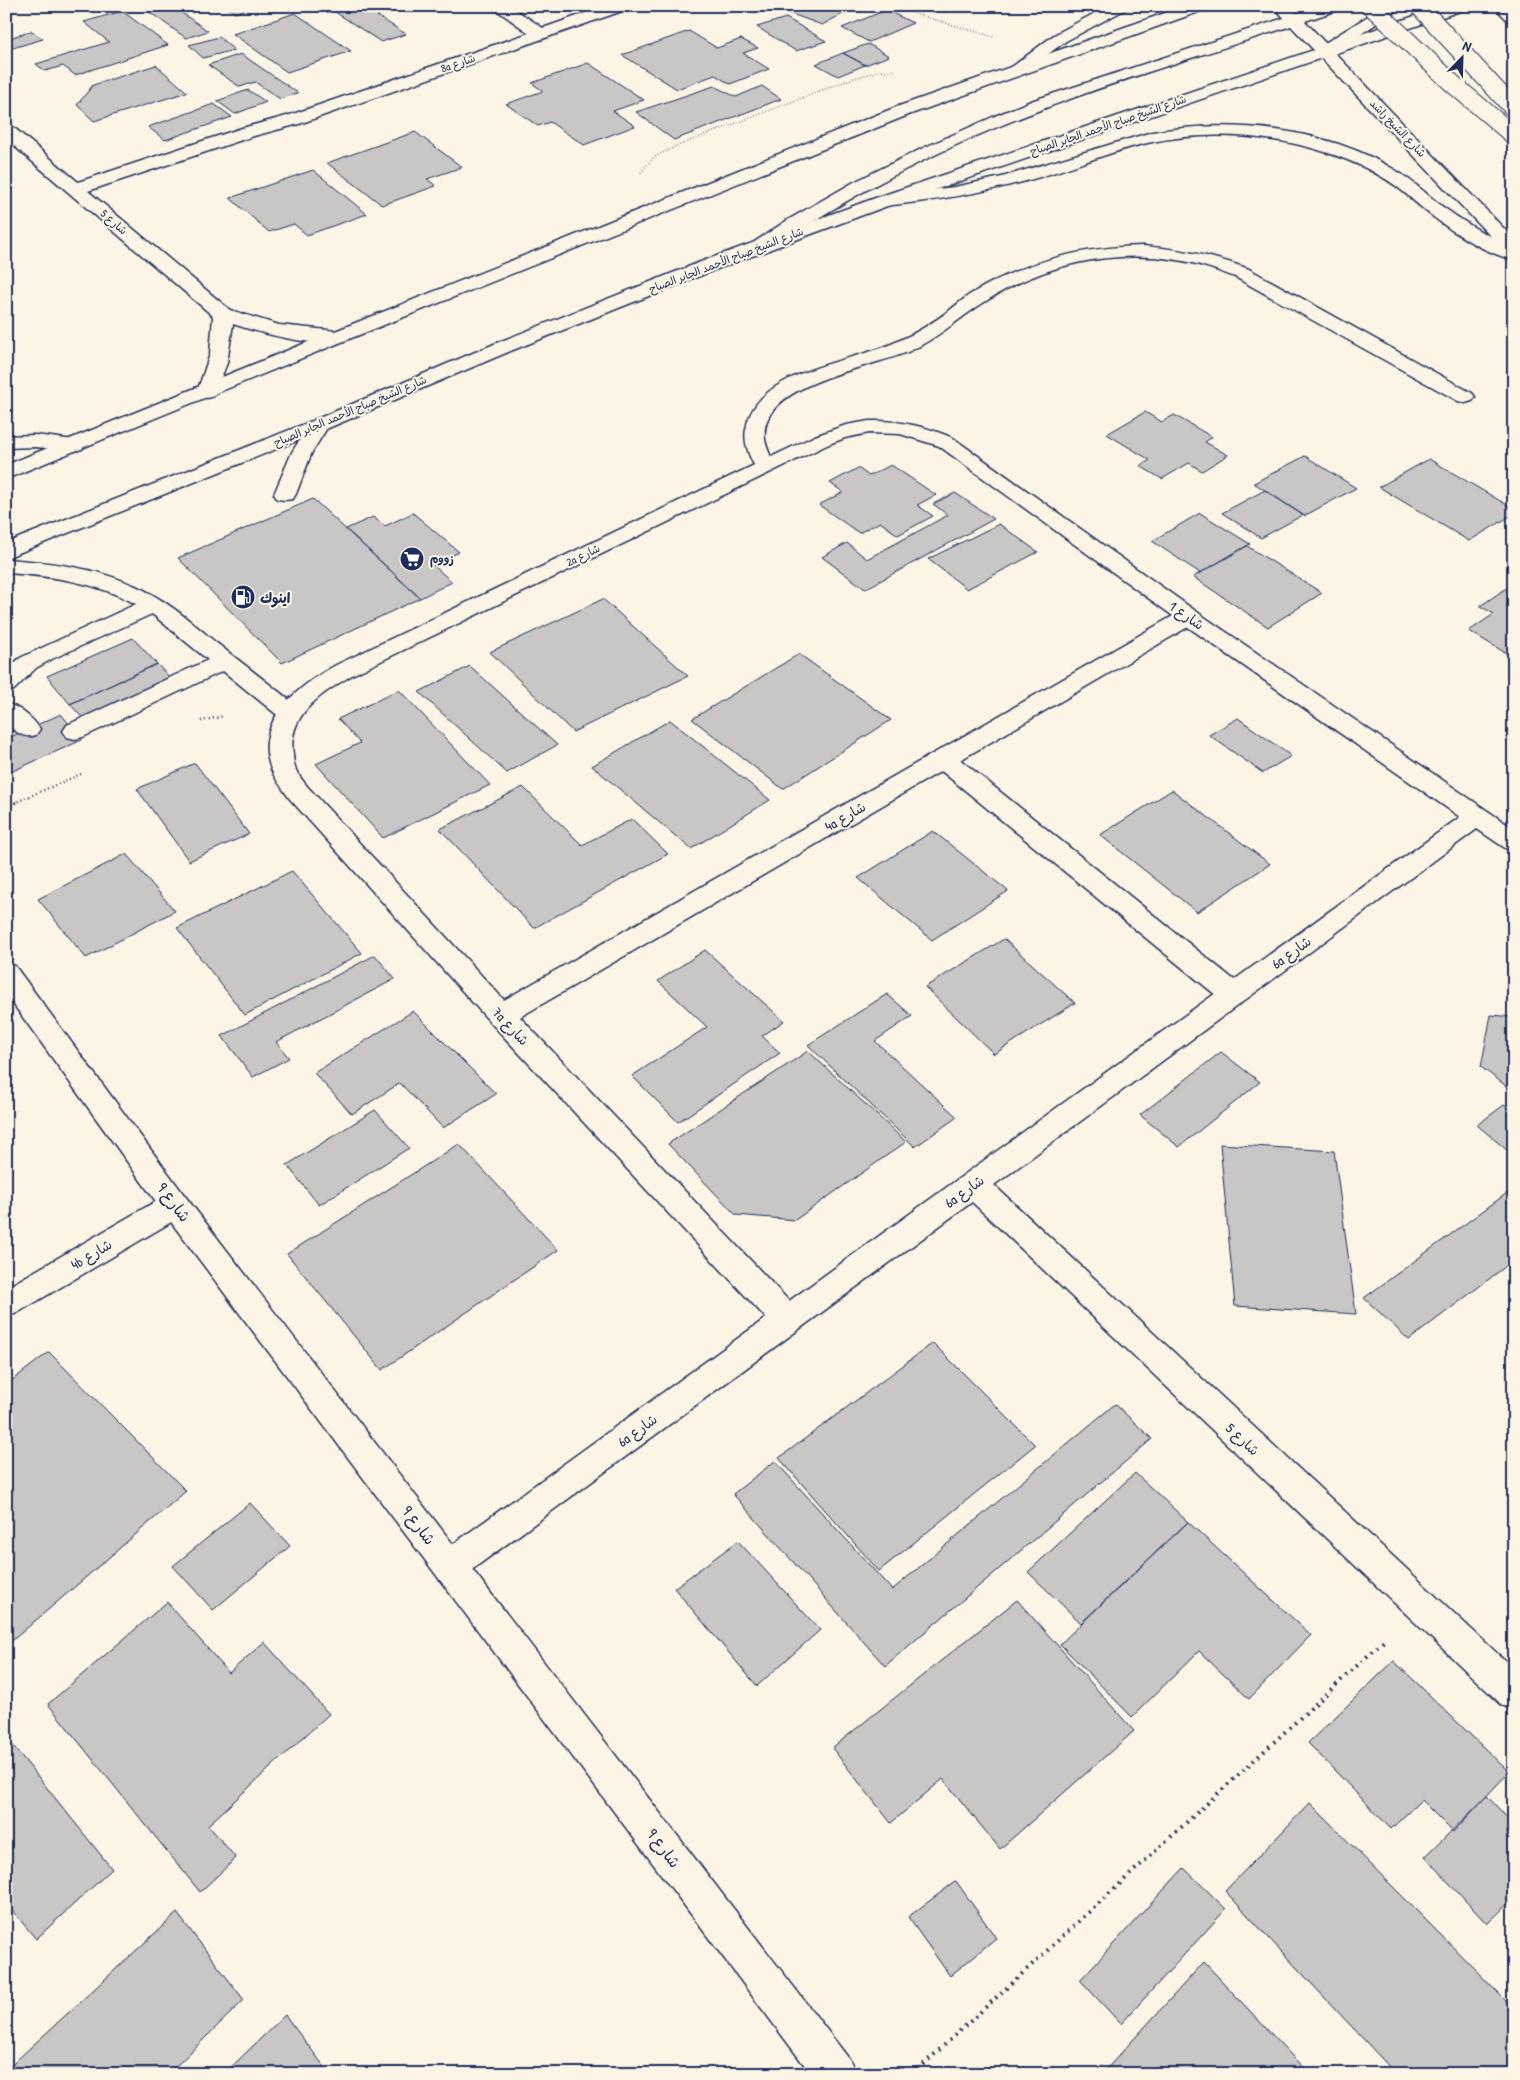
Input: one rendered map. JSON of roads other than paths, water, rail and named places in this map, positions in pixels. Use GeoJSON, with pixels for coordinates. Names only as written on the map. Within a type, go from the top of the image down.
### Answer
{"type":"FeatureCollection","features":[{"type":"Feature","properties":{"kind":"main road"},"geometry":{"type":"LineString","coordinates":[[499,6],[542,34]]}},
{"type":"Feature","properties":{"kind":"main road"},"geometry":{"type":"LineString","coordinates":[[524,6],[560,28]]}},
{"type":"Feature","properties":{"kind":"main road","name":"8a شارع"},"geometry":{"type":"LineString","coordinates":[[82,194],[255,138],[293,120],[622,6]]}},
{"type":"Feature","properties":{"kind":"main road"},"geometry":{"type":"LineString","coordinates":[[1016,70],[1060,38],[1120,6]]}},
{"type":"Feature","properties":{"kind":"main road"},"geometry":{"type":"LineString","coordinates":[[6,473],[337,337],[896,113],[1201,6]]}},
{"type":"Feature","properties":{"kind":"main road","name":"شارع الشيخ راشد"},"geometry":{"type":"LineString","coordinates":[[1282,6],[1514,250]]}},
{"type":"Feature","properties":{"kind":"main road"},"geometry":{"type":"LineString","coordinates":[[760,247],[803,217],[848,192],[910,160],[989,124],[1037,105],[1335,6]]}},
{"type":"Feature","properties":{"kind":"main road"},"geometry":{"type":"LineString","coordinates":[[1371,6],[1453,84],[1514,136]]}},
{"type":"Feature","properties":{"kind":"main road"},"geometry":{"type":"LineString","coordinates":[[1324,51],[1395,6]]}},
{"type":"Feature","properties":{"kind":"main road"},"geometry":{"type":"LineString","coordinates":[[1404,6],[1440,13]]}},
{"type":"Feature","properties":{"kind":"main road"},"geometry":{"type":"LineString","coordinates":[[1419,6],[1514,109]]}},
{"type":"Feature","properties":{"kind":"main road","name":"شارع الشيخ صباح الأحمد الجابر الصباح"},"geometry":{"type":"LineString","coordinates":[[6,551],[319,425],[506,346],[760,247],[884,201],[1460,6]]}},
{"type":"Feature","properties":{"kind":"main road"},"geometry":{"type":"LineString","coordinates":[[1502,6],[1514,18]]}},
{"type":"Feature","properties":{"kind":"main road","name":"شارع 5"},"geometry":{"type":"LineString","coordinates":[[6,130],[223,314],[247,323],[275,330],[305,335],[337,337]]}},
{"type":"Feature","properties":{"kind":"main road"},"geometry":{"type":"LineString","coordinates":[[884,201],[990,185],[1153,137],[1203,131],[1258,133],[1311,142],[1374,165],[1400,180],[1461,228],[1514,255]]}},
{"type":"Feature","properties":{"kind":"main road"},"geometry":{"type":"LineString","coordinates":[[765,467],[753,439],[755,425],[765,406],[783,390],[799,380],[864,362],[900,348],[931,332],[980,296],[1009,280],[1068,260],[1117,251],[1168,252],[1224,264],[1242,272],[1465,397]]}},
{"type":"Feature","properties":{"kind":"main road"},"geometry":{"type":"LineString","coordinates":[[207,392],[216,372],[221,352],[223,314]]}},
{"type":"Feature","properties":{"kind":"main road"},"geometry":{"type":"LineString","coordinates":[[285,494],[302,452],[319,425]]}},
{"type":"Feature","properties":{"kind":"main road","name":"2a شارع"},"geometry":{"type":"LineString","coordinates":[[290,713],[312,688],[344,670],[765,467],[837,433],[872,426],[890,426]]}},
{"type":"Feature","properties":{"kind":"main road","name":"شارع 1"},"geometry":{"type":"LineString","coordinates":[[890,426],[929,434],[946,442],[1189,617],[1514,842]]}},
{"type":"Feature","properties":{"kind":"main road"},"geometry":{"type":"LineString","coordinates":[[6,442],[35,441],[75,445]]}},
{"type":"Feature","properties":{"kind":"main road"},"geometry":{"type":"LineString","coordinates":[[6,566],[46,569],[100,581],[141,597],[225,660],[290,713]]}},
{"type":"Feature","properties":{"kind":"main road"},"geometry":{"type":"LineString","coordinates":[[6,684],[28,663],[44,654],[153,605]]}},
{"type":"Feature","properties":{"kind":"main road","name":"4a شارع"},"geometry":{"type":"LineString","coordinates":[[501,1015],[1189,617]]}},
{"type":"Feature","properties":{"kind":"main road"},"geometry":{"type":"LineString","coordinates":[[75,731],[225,660]]}},
{"type":"Feature","properties":{"kind":"main road"},"geometry":{"type":"LineString","coordinates":[[6,711],[28,729]]}},
{"type":"Feature","properties":{"kind":"main road","name":"7a شارع"},"geometry":{"type":"LineString","coordinates":[[290,713],[279,740],[282,767],[298,792],[501,1015],[787,1320]]}},
{"type":"Feature","properties":{"kind":"main road"},"geometry":{"type":"LineString","coordinates":[[943,759],[1233,994]]}},
{"type":"Feature","properties":{"kind":"main road","name":"6a شارع"},"geometry":{"type":"LineString","coordinates":[[450,1566],[1478,816]]}},
{"type":"Feature","properties":{"kind":"main road","name":"شارع 9"},"geometry":{"type":"LineString","coordinates":[[6,973],[175,1204],[836,2074]]}},
{"type":"Feature","properties":{"kind":"main road","name":"شارع 5"},"geometry":{"type":"LineString","coordinates":[[973,1184],[1514,1693]]}},
{"type":"Feature","properties":{"kind":"main road","name":"4b شارع"},"geometry":{"type":"LineString","coordinates":[[6,1304],[175,1204]]}},
{"type":"Feature","properties":{"kind":"place","name":"زووم"},"geometry":{"type":"Point","coordinates":[412,559]}},
{"type":"Feature","properties":{"kind":"place","name":"اينوك"},"geometry":{"type":"Point","coordinates":[243,597]}}]}
